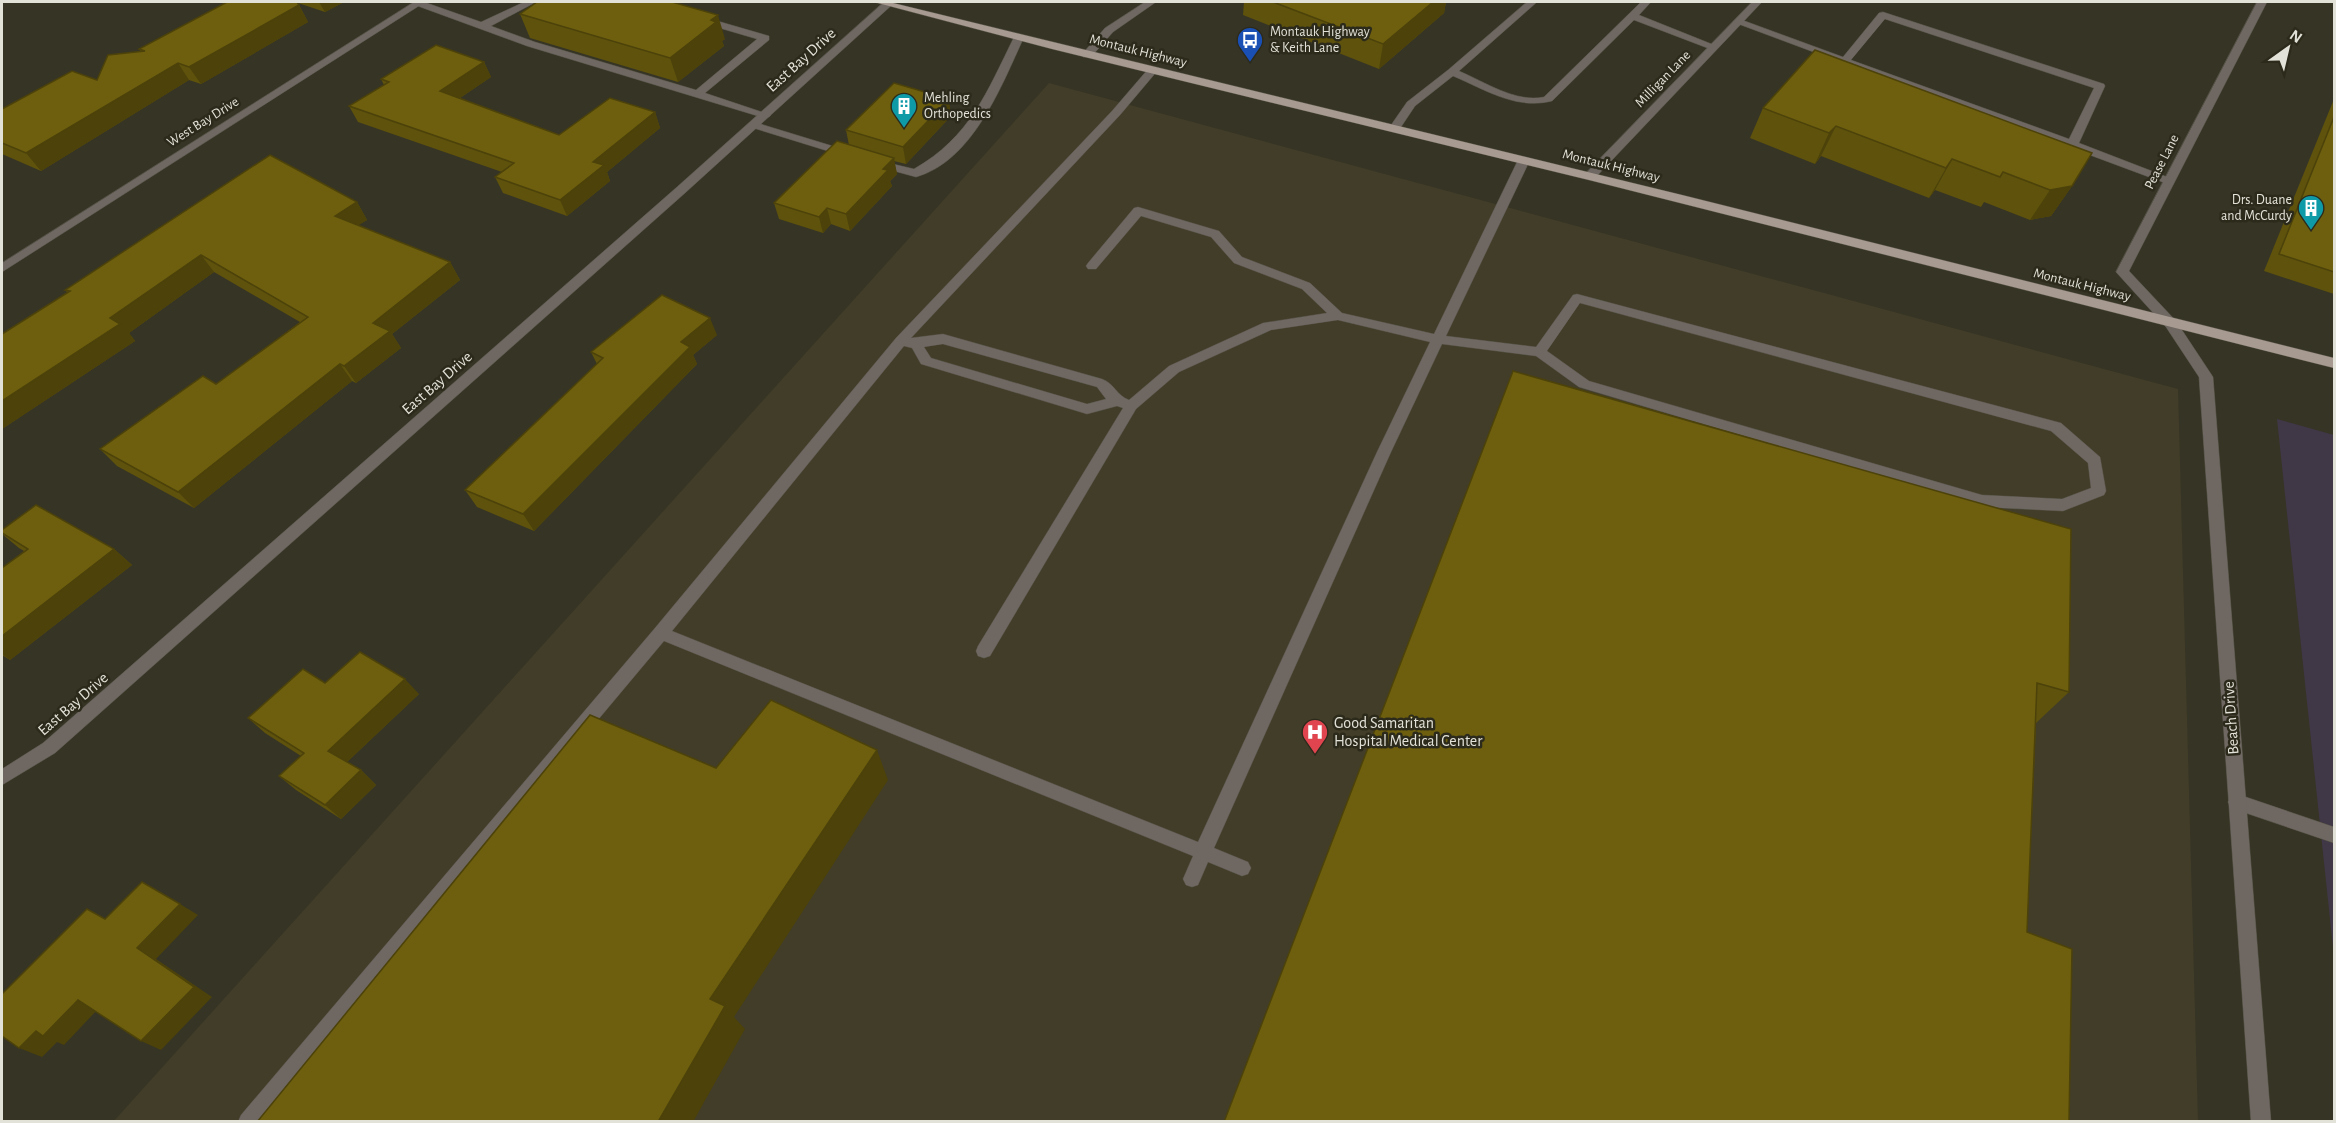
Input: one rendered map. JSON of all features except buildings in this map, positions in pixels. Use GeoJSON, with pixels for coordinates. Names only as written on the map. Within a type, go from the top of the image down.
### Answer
{"type":"FeatureCollection","features":[{"type":"Feature","properties":{"kind":"main road","name":"Montauk Highway"},"geometry":{"type":"LineString","coordinates":[[884,3],[1087,55],[1590,176],[2171,324],[2334,363]]}},
{"type":"Feature","properties":{"kind":"street"},"geometry":{"type":"LineString","coordinates":[[419,2],[531,44],[765,115]]}},
{"type":"Feature","properties":{"kind":"street","name":"West Bay Drive"},"geometry":{"type":"LineString","coordinates":[[2,268],[419,2]]}},
{"type":"Feature","properties":{"kind":"street"},"geometry":{"type":"LineString","coordinates":[[482,26],[531,2]]}},
{"type":"Feature","properties":{"kind":"street"},"geometry":{"type":"LineString","coordinates":[[1087,55],[1109,30],[1151,2]]}},
{"type":"Feature","properties":{"kind":"street"},"geometry":{"type":"LineString","coordinates":[[1395,128],[1412,104],[1532,2]]}},
{"type":"Feature","properties":{"kind":"street"},"geometry":{"type":"LineString","coordinates":[[1452,72],[1519,100],[1534,102],[1548,99],[1646,2]]}},
{"type":"Feature","properties":{"kind":"street","name":"Milligan Lane"},"geometry":{"type":"LineString","coordinates":[[1590,176],[1757,2]]}},
{"type":"Feature","properties":{"kind":"street","name":"Pease Lane"},"geometry":{"type":"LineString","coordinates":[[2171,324],[2122,272],[2262,2]]}},
{"type":"Feature","properties":{"kind":"street","name":"East Bay Drive"},"geometry":{"type":"LineString","coordinates":[[2,778],[49,748],[754,125],[884,3]]}},
{"type":"Feature","properties":{"kind":"street"},"geometry":{"type":"LineString","coordinates":[[1845,61],[1883,15],[2100,86],[2072,145]]}},
{"type":"Feature","properties":{"kind":"street"},"geometry":{"type":"LineString","coordinates":[[1632,16],[1714,47]]}},
{"type":"Feature","properties":{"kind":"street"},"geometry":{"type":"LineString","coordinates":[[691,17],[765,38],[698,94]]}},
{"type":"Feature","properties":{"kind":"street"},"geometry":{"type":"LineString","coordinates":[[1738,21],[2169,180]]}},
{"type":"Feature","properties":{"kind":"street"},"geometry":{"type":"LineString","coordinates":[[754,125],[916,173],[937,163],[965,138],[979,117],[1019,37]]}},
{"type":"Feature","properties":{"kind":"street"},"geometry":{"type":"LineString","coordinates":[[248,1122],[909,343],[1153,70]]}},
{"type":"Feature","properties":{"kind":"street"},"geometry":{"type":"LineString","coordinates":[[1192,879],[1270,701],[1524,160]]}},
{"type":"Feature","properties":{"kind":"street"},"geometry":{"type":"LineString","coordinates":[[1092,266],[1138,211],[1215,234],[1238,260],[1306,286],[1338,316]]}},
{"type":"Feature","properties":{"kind":"street"},"geometry":{"type":"LineString","coordinates":[[984,651],[1131,406],[1174,369],[1268,326],[1338,316],[1438,339],[1539,352],[1584,384],[1982,501],[2063,505],[2099,491],[2095,461],[2056,427],[1577,298],[1539,352]]}},
{"type":"Feature","properties":{"kind":"street","name":"Beach Drive"},"geometry":{"type":"LineString","coordinates":[[2171,324],[2206,377],[2261,1122]]}},
{"type":"Feature","properties":{"kind":"street"},"geometry":{"type":"LineString","coordinates":[[909,343],[943,339],[1102,384],[1116,401],[1131,406]]}},
{"type":"Feature","properties":{"kind":"street"},"geometry":{"type":"LineString","coordinates":[[909,343],[926,361],[1087,409],[1116,401]]}},
{"type":"Feature","properties":{"kind":"street"},"geometry":{"type":"LineString","coordinates":[[661,633],[1242,868]]}},
{"type":"Feature","properties":{"kind":"street"},"geometry":{"type":"LineString","coordinates":[[2237,802],[2334,835]]}},
{"type":"Feature","properties":{"kind":"shaded area","name":"Good Samaritan Hospital Medical Center"},"geometry":{"type":"Polygon","coordinates":[[[1049,83],[2178,389],[2198,1121],[113,1122],[1049,83]]]}},
{"type":"Feature","properties":{"kind":"shaded area"},"geometry":{"type":"Polygon","coordinates":[[[2277,419],[2334,435],[2334,957],[2277,419]]]}},
{"type":"Feature","properties":{"kind":"place","name":"Montauk Highway & Keith Lane"},"geometry":{"type":"Point","coordinates":[1250,63]}},
{"type":"Feature","properties":{"kind":"place","name":"Mehling Orthopedics"},"geometry":{"type":"Point","coordinates":[904,129]}},
{"type":"Feature","properties":{"kind":"place","name":"Drs. Duane and McCurdy"},"geometry":{"type":"Point","coordinates":[2311,231]}},
{"type":"Feature","properties":{"kind":"place","name":"Good Samaritan Hospital Medical Center"},"geometry":{"type":"Point","coordinates":[1315,755]}}]}
